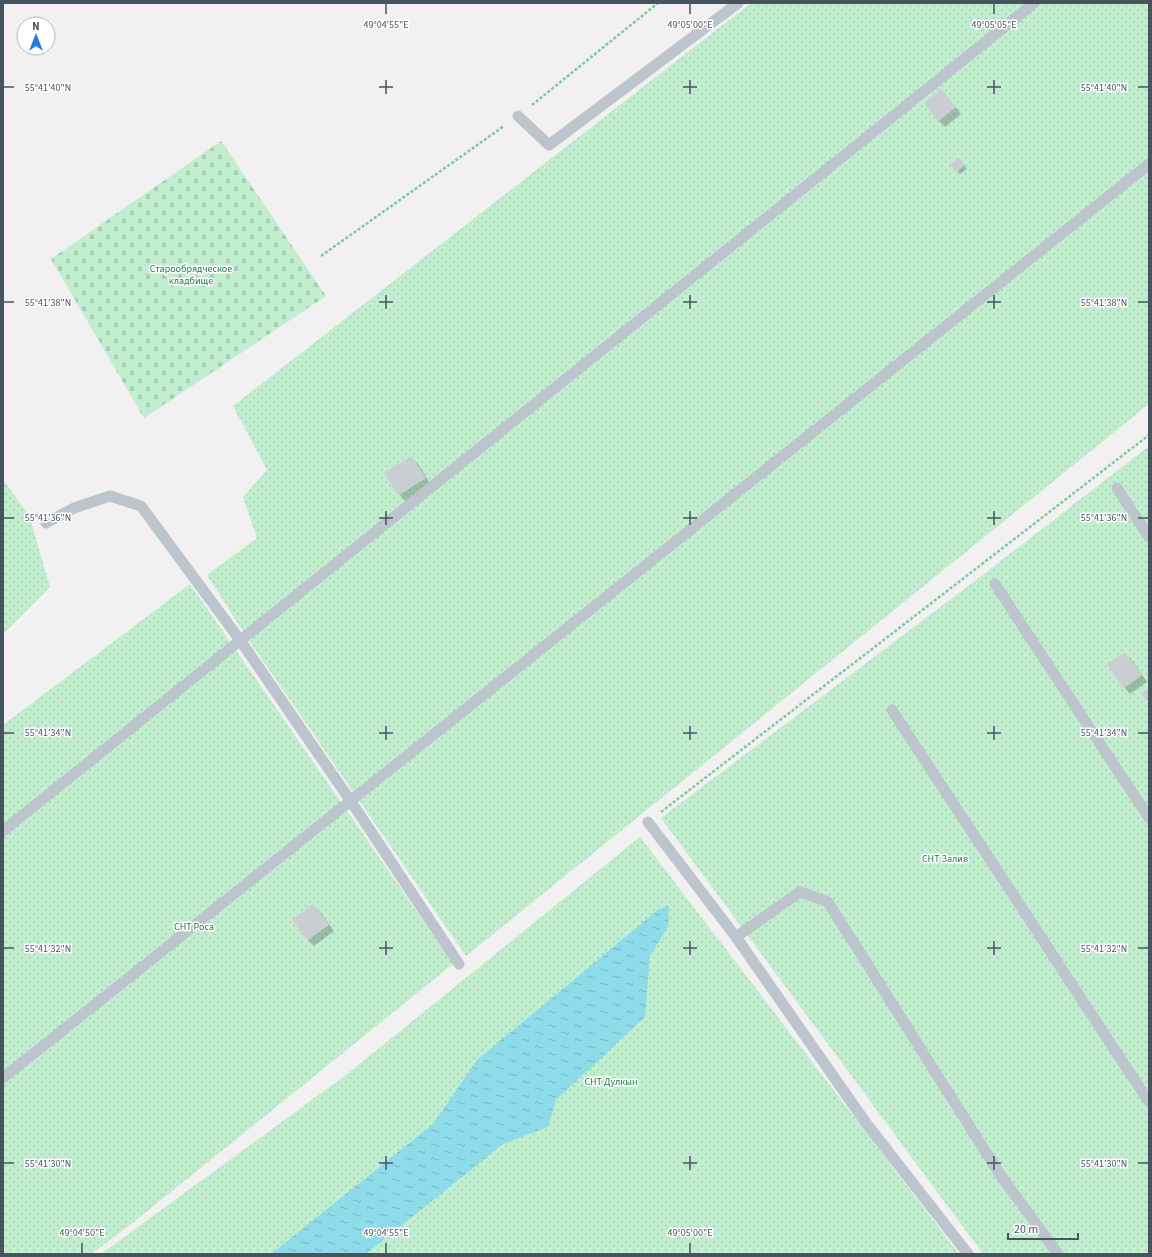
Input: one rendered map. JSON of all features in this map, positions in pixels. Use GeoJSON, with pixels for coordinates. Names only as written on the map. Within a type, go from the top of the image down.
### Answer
{"type":"FeatureCollection","features":[{"type":"Feature","properties":{"kind":"lane"},"geometry":{"type":"LineString","coordinates":[[518,116],[550,145],[738,3]]}},
{"type":"Feature","properties":{"kind":"lane"},"geometry":{"type":"LineString","coordinates":[[3,831],[1034,3]]}},
{"type":"Feature","properties":{"kind":"lane"},"geometry":{"type":"LineString","coordinates":[[3,1078],[1149,164]]}},
{"type":"Feature","properties":{"kind":"lane"},"geometry":{"type":"LineString","coordinates":[[1117,488],[1149,537]]}},
{"type":"Feature","properties":{"kind":"lane"},"geometry":{"type":"LineString","coordinates":[[46,523],[74,508],[110,496],[140,506],[240,640],[350,800],[459,964]]}},
{"type":"Feature","properties":{"kind":"lane"},"geometry":{"type":"LineString","coordinates":[[995,584],[1149,818]]}},
{"type":"Feature","properties":{"kind":"lane"},"geometry":{"type":"LineString","coordinates":[[892,710],[1149,1102]]}},
{"type":"Feature","properties":{"kind":"lane"},"geometry":{"type":"LineString","coordinates":[[648,822],[736,937],[866,1123],[968,1254]]}},
{"type":"Feature","properties":{"kind":"lane"},"geometry":{"type":"LineString","coordinates":[[736,937],[800,892],[828,902],[999,1173],[1058,1254]]}},
{"type":"Feature","properties":{"kind":"path"},"geometry":{"type":"LineString","coordinates":[[321,256],[518,116],[658,3]]}},
{"type":"Feature","properties":{"kind":"path"},"geometry":{"type":"LineString","coordinates":[[648,822],[1149,435]]}},
{"type":"Feature","properties":{"kind":"green space"},"geometry":{"type":"Polygon","coordinates":[[[751,3],[1149,3],[1149,404],[466,956],[244,633],[207,575],[257,538],[243,497],[267,470],[233,406],[751,3]]]}},
{"type":"Feature","properties":{"kind":"green space","name":"Старообрядческое кладбище"},"geometry":{"type":"Polygon","coordinates":[[[221,141],[326,296],[144,418],[51,259],[221,141]]]}},
{"type":"Feature","properties":{"kind":"green space","name":"СНТ Залив"},"geometry":{"type":"Polygon","coordinates":[[[1149,446],[1149,1254],[983,1254],[661,818],[984,574],[1149,446]]]}},
{"type":"Feature","properties":{"kind":"green space"},"geometry":{"type":"Polygon","coordinates":[[[3,480],[29,515],[50,587],[3,634],[3,480]]]}},
{"type":"Feature","properties":{"kind":"green space","name":"СНТ Роса"},"geometry":{"type":"Polygon","coordinates":[[[190,584],[453,964],[130,1225],[91,1254],[3,1254],[3,725],[190,584]]]}},
{"type":"Feature","properties":{"kind":"green space","name":"СНТ Дулкын"},"geometry":{"type":"Polygon","coordinates":[[[640,837],[959,1254],[101,1254],[346,1075],[640,837]]]}},
{"type":"Feature","properties":{"kind":"water"},"geometry":{"type":"Polygon","coordinates":[[[669,906],[668,927],[650,956],[645,1017],[556,1100],[548,1127],[503,1144],[366,1254],[271,1254],[433,1124],[477,1060],[659,909],[669,906]]]}},
{"type":"Feature","properties":{"kind":"building"},"geometry":{"type":"Polygon","coordinates":[[[942,89],[955,107],[938,121],[924,103],[942,89]]]}},
{"type":"Feature","properties":{"kind":"building"},"geometry":{"type":"Polygon","coordinates":[[[959,157],[964,165],[956,172],[950,164],[959,157]]]}},
{"type":"Feature","properties":{"kind":"building"},"geometry":{"type":"Polygon","coordinates":[[[411,456],[425,478],[398,495],[384,473],[411,456]]]}},
{"type":"Feature","properties":{"kind":"building"},"geometry":{"type":"Polygon","coordinates":[[[1125,652],[1141,675],[1123,688],[1107,664],[1125,652]]]}},
{"type":"Feature","properties":{"kind":"building"},"geometry":{"type":"Polygon","coordinates":[[[1149,688],[1149,696],[1145,699],[1141,693],[1149,688]]]}},
{"type":"Feature","properties":{"kind":"building"},"geometry":{"type":"Polygon","coordinates":[[[313,904],[328,925],[307,940],[292,920],[313,904]]]}}]}
